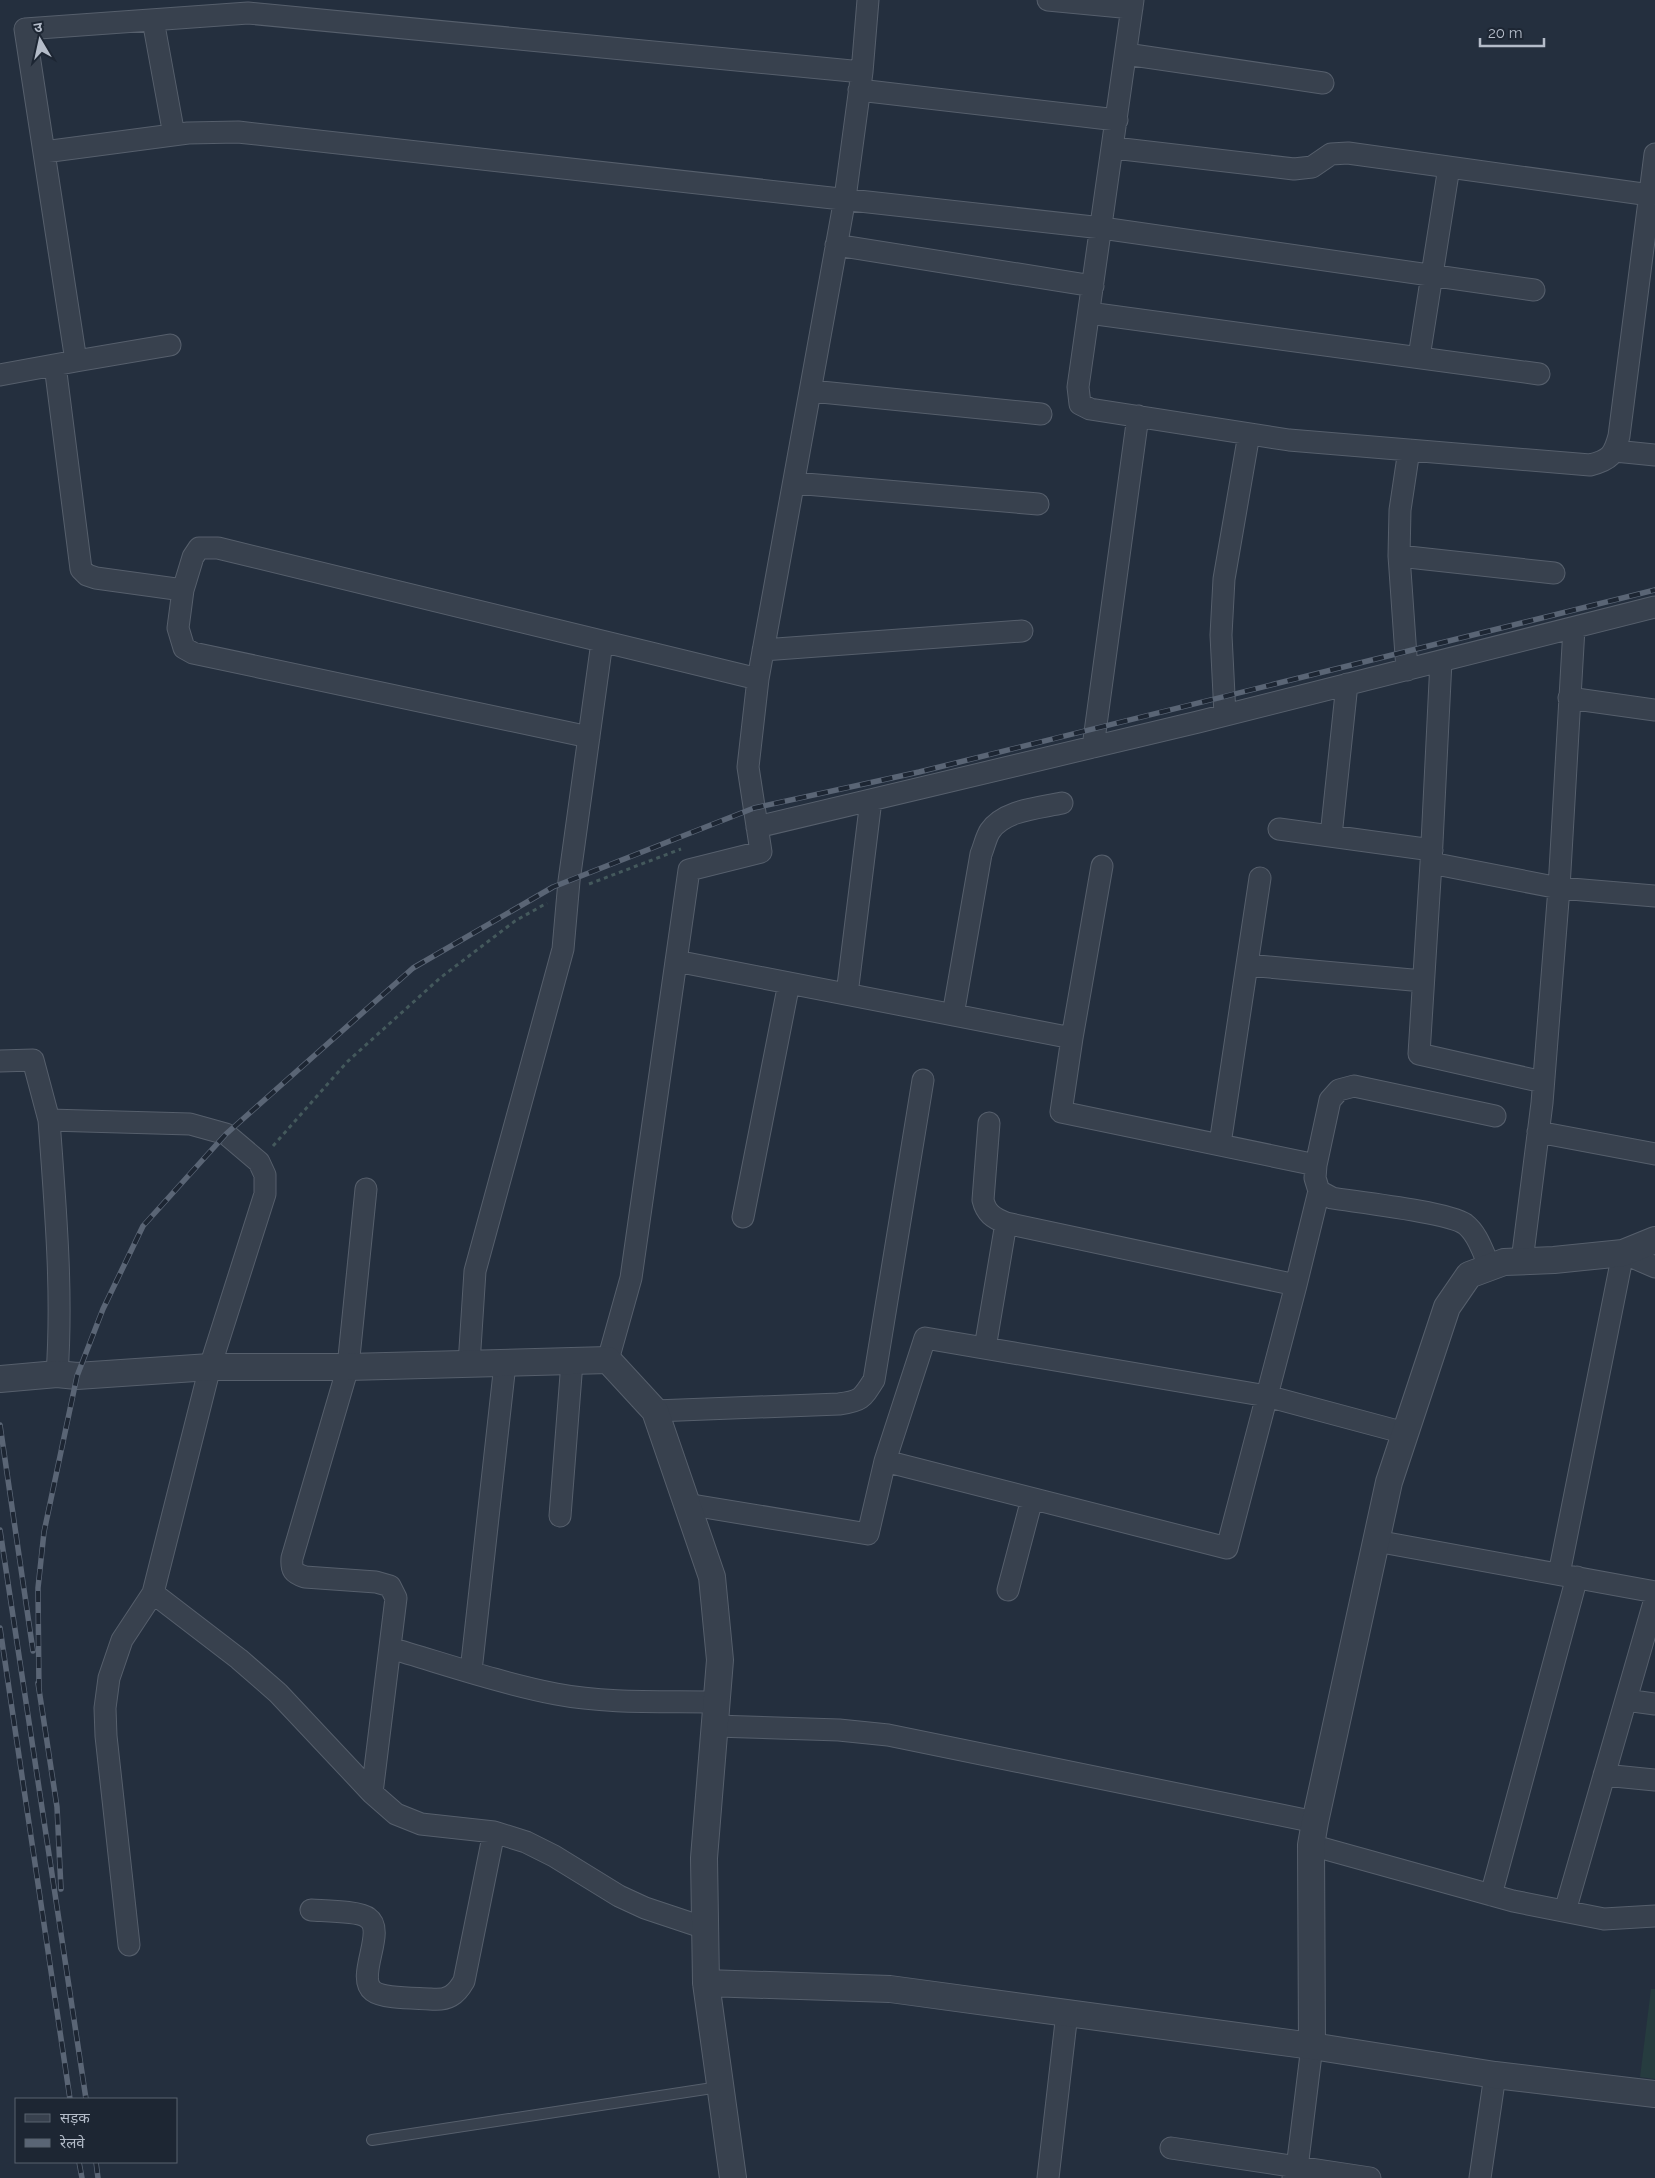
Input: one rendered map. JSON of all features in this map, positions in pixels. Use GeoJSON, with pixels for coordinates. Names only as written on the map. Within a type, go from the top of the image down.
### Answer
{"type":"FeatureCollection","features":[{"type":"Feature","properties":{"kind":"street"},"geometry":{"type":"LineString","coordinates":[[608,1360],[631,1278],[689,870],[761,852],[748,767],[758,679],[845,198],[861,81],[868,0]]}},
{"type":"Feature","properties":{"kind":"street"},"geometry":{"type":"LineString","coordinates":[[1048,0],[1133,4],[1114,148],[1078,387],[1080,404],[1090,409],[1289,440],[1590,465],[1605,461],[1616,451],[1619,436],[1655,154]]}},
{"type":"Feature","properties":{"kind":"street"},"geometry":{"type":"LineString","coordinates":[[76,361],[26,29],[248,13],[861,81],[1117,120]]}},
{"type":"Feature","properties":{"kind":"street"},"geometry":{"type":"LineString","coordinates":[[153,20],[174,136]]}},
{"type":"Feature","properties":{"kind":"street"},"geometry":{"type":"LineString","coordinates":[[1126,54],[1324,83]]}},
{"type":"Feature","properties":{"kind":"street"},"geometry":{"type":"LineString","coordinates":[[44,152],[188,133],[238,132],[1102,228],[1534,290]]}},
{"type":"Feature","properties":{"kind":"street"},"geometry":{"type":"LineString","coordinates":[[1114,148],[1294,169],[1312,167],[1332,154],[1338,153],[1650,195]]}},
{"type":"Feature","properties":{"kind":"street"},"geometry":{"type":"LineString","coordinates":[[1419,357],[1449,167]]}},
{"type":"Feature","properties":{"kind":"street"},"geometry":{"type":"LineString","coordinates":[[836,245],[1094,286]]}},
{"type":"Feature","properties":{"kind":"street"},"geometry":{"type":"LineString","coordinates":[[1089,313],[1539,374]]}},
{"type":"Feature","properties":{"kind":"street"},"geometry":{"type":"LineString","coordinates":[[0,375],[170,345]]}},
{"type":"Feature","properties":{"kind":"street"},"geometry":{"type":"LineString","coordinates":[[55,365],[81,569],[87,575],[96,578],[183,590]]}},
{"type":"Feature","properties":{"kind":"street"},"geometry":{"type":"LineString","coordinates":[[811,391],[1040,414]]}},
{"type":"Feature","properties":{"kind":"street"},"geometry":{"type":"LineString","coordinates":[[1093,747],[1138,416]]}},
{"type":"Feature","properties":{"kind":"street"},"geometry":{"type":"LineString","coordinates":[[1225,715],[1221,635],[1224,579],[1249,434]]}},
{"type":"Feature","properties":{"kind":"street"},"geometry":{"type":"LineString","coordinates":[[1407,670],[1399,556],[1400,510],[1408,450]]}},
{"type":"Feature","properties":{"kind":"street"},"geometry":{"type":"LineString","coordinates":[[1616,451],[1655,455]]}},
{"type":"Feature","properties":{"kind":"street"},"geometry":{"type":"LineString","coordinates":[[794,483],[1038,504]]}},
{"type":"Feature","properties":{"kind":"street"},"geometry":{"type":"LineString","coordinates":[[589,737],[193,653],[184,648],[179,638],[178,628],[183,590],[193,557],[199,548],[218,548],[758,679]]}},
{"type":"Feature","properties":{"kind":"street"},"geometry":{"type":"LineString","coordinates":[[1399,556],[1554,573]]}},
{"type":"Feature","properties":{"kind":"street"},"geometry":{"type":"LineString","coordinates":[[757,827],[1225,715],[1655,607]]}},
{"type":"Feature","properties":{"kind":"street"},"geometry":{"type":"LineString","coordinates":[[1522,1261],[1543,1082],[1559,888],[1574,628]]}},
{"type":"Feature","properties":{"kind":"street"},"geometry":{"type":"LineString","coordinates":[[764,650],[1022,631]]}},
{"type":"Feature","properties":{"kind":"street"},"geometry":{"type":"LineString","coordinates":[[468,1364],[475,1271],[563,949],[568,892],[602,642]]}},
{"type":"Feature","properties":{"kind":"street"},"geometry":{"type":"LineString","coordinates":[[1441,661],[1432,857],[1419,1054],[1543,1082]]}},
{"type":"Feature","properties":{"kind":"street"},"geometry":{"type":"LineString","coordinates":[[1331,836],[1348,684]]}},
{"type":"Feature","properties":{"kind":"street"},"geometry":{"type":"LineString","coordinates":[[1570,698],[1655,710]]}},
{"type":"Feature","properties":{"kind":"street"},"geometry":{"type":"LineString","coordinates":[[847,994],[870,800]]}},
{"type":"Feature","properties":{"kind":"street"},"geometry":{"type":"LineString","coordinates":[[953,1015],[981,854],[989,832],[1000,822],[1014,814],[1062,803]]}},
{"type":"Feature","properties":{"kind":"street"},"geometry":{"type":"LineString","coordinates":[[1279,829],[1331,836],[1432,857],[1559,888],[1655,896]]}},
{"type":"Feature","properties":{"kind":"street"},"geometry":{"type":"LineString","coordinates":[[1102,866],[1061,1112],[1316,1165]]}},
{"type":"Feature","properties":{"kind":"street"},"geometry":{"type":"LineString","coordinates":[[1220,1144],[1260,878]]}},
{"type":"Feature","properties":{"kind":"street"},"geometry":{"type":"LineString","coordinates":[[676,961],[1072,1038]]}},
{"type":"Feature","properties":{"kind":"street"},"geometry":{"type":"LineString","coordinates":[[1247,964],[1423,981]]}},
{"type":"Feature","properties":{"kind":"street"},"geometry":{"type":"LineString","coordinates":[[743,1217],[789,983]]}},
{"type":"Feature","properties":{"kind":"street"},"geometry":{"type":"LineString","coordinates":[[0,1061],[33,1060],[49,1120],[58,1247],[60,1342],[57,1374]]}},
{"type":"Feature","properties":{"kind":"street"},"geometry":{"type":"LineString","coordinates":[[655,1411],[839,1404],[857,1401],[865,1393],[874,1380],[923,1080]]}},
{"type":"Feature","properties":{"kind":"street"},"geometry":{"type":"LineString","coordinates":[[886,1461],[1227,1548],[1320,1191],[1315,1178],[1316,1165],[1330,1100],[1339,1090],[1354,1086],[1495,1116]]}},
{"type":"Feature","properties":{"kind":"street"},"geometry":{"type":"LineString","coordinates":[[49,1120],[190,1124],[226,1134],[259,1162],[264,1175],[265,1194],[210,1367],[152,1593],[122,1640],[109,1678],[105,1708],[106,1736],[129,1945]]}},
{"type":"Feature","properties":{"kind":"street"},"geometry":{"type":"LineString","coordinates":[[989,1123],[983,1200],[985,1209],[993,1218],[1006,1223],[1296,1285]]}},
{"type":"Feature","properties":{"kind":"street"},"geometry":{"type":"LineString","coordinates":[[1538,1132],[1655,1154]]}},
{"type":"Feature","properties":{"kind":"street"},"geometry":{"type":"LineString","coordinates":[[366,1189],[348,1367],[292,1558],[291,1568],[294,1573],[305,1578],[376,1582],[390,1586],[396,1598],[372,1793]]}},
{"type":"Feature","properties":{"kind":"street"},"geometry":{"type":"LineString","coordinates":[[1320,1191],[1332,1198],[1446,1217],[1464,1224],[1478,1238],[1490,1268]]}},
{"type":"Feature","properties":{"kind":"street"},"geometry":{"type":"LineString","coordinates":[[985,1348],[1006,1223]]}},
{"type":"Feature","properties":{"kind":"street"},"geometry":{"type":"LineString","coordinates":[[1295,2173],[1312,2046],[1313,1833],[1389,1482],[1447,1307],[1469,1275],[1504,1262],[1624,1253],[1655,1240]]}},
{"type":"Feature","properties":{"kind":"street"},"geometry":{"type":"LineString","coordinates":[[1624,1253],[1655,1268]]}},
{"type":"Feature","properties":{"kind":"street"},"geometry":{"type":"LineString","coordinates":[[1491,1894],[1568,1576],[1624,1253]]}},
{"type":"Feature","properties":{"kind":"street"},"geometry":{"type":"LineString","coordinates":[[686,1504],[868,1534],[886,1461],[925,1338],[1267,1396],[1406,1433]]}},
{"type":"Feature","properties":{"kind":"street"},"geometry":{"type":"LineString","coordinates":[[0,1379],[57,1374],[77,1376],[210,1367],[348,1367],[608,1360]]}},
{"type":"Feature","properties":{"kind":"street"},"geometry":{"type":"LineString","coordinates":[[608,1360],[655,1411],[712,1577],[720,1660],[704,1858],[706,1983],[733,2178]]}},
{"type":"Feature","properties":{"kind":"street"},"geometry":{"type":"LineString","coordinates":[[560,1516],[572,1362]]}},
{"type":"Feature","properties":{"kind":"street"},"geometry":{"type":"LineString","coordinates":[[471,1671],[505,1364]]}},
{"type":"Feature","properties":{"kind":"street"},"geometry":{"type":"LineString","coordinates":[[1008,1590],[1032,1499]]}},
{"type":"Feature","properties":{"kind":"street"},"geometry":{"type":"LineString","coordinates":[[1376,1541],[1655,1592]]}},
{"type":"Feature","properties":{"kind":"street"},"geometry":{"type":"LineString","coordinates":[[152,1593],[239,1659],[278,1693],[372,1793],[396,1814],[421,1824],[494,1832],[526,1842],[554,1856],[619,1896],[645,1908],[705,1928]]}},
{"type":"Feature","properties":{"kind":"street"},"geometry":{"type":"LineString","coordinates":[[1565,1911],[1655,1599]]}},
{"type":"Feature","properties":{"kind":"street"},"geometry":{"type":"LineString","coordinates":[[390,1648],[532,1689],[593,1699],[888,1735],[1313,1833],[1491,1894],[1604,1919],[1655,1916]]}},
{"type":"Feature","properties":{"kind":"street"},"geometry":{"type":"LineString","coordinates":[[1626,1700],[1655,1704]]}},
{"type":"Feature","properties":{"kind":"street"},"geometry":{"type":"LineString","coordinates":[[1604,1775],[1655,1780]]}},
{"type":"Feature","properties":{"kind":"street"},"geometry":{"type":"LineString","coordinates":[[311,1910],[359,1914],[368,1917],[372,1922],[374,1930],[368,1983],[373,1991],[384,1995],[430,1999],[450,1998],[458,1991],[464,1981],[494,1832]]}},
{"type":"Feature","properties":{"kind":"street"},"geometry":{"type":"LineString","coordinates":[[706,1983],[890,1989],[1312,2046],[1496,2074],[1655,2094]]}},
{"type":"Feature","properties":{"kind":"street"},"geometry":{"type":"LineString","coordinates":[[1048,2178],[1066,2013]]}},
{"type":"Feature","properties":{"kind":"street"},"geometry":{"type":"LineString","coordinates":[[1480,2178],[1496,2074]]}},
{"type":"Feature","properties":{"kind":"street"},"geometry":{"type":"LineString","coordinates":[[1172,2148],[1295,2173],[1370,2178]]}},
{"type":"Feature","properties":{"kind":"lane"},"geometry":{"type":"LineString","coordinates":[[372,2140],[720,2087]]}},
{"type":"Feature","properties":{"kind":"path"},"geometry":{"type":"LineString","coordinates":[[259,1162],[347,1062],[440,978],[515,921],[568,892],[684,848],[689,870]]}},
{"type":"Feature","properties":{"kind":"green space"},"geometry":{"type":"Polygon","coordinates":[[[1651,1989],[1655,1989],[1655,2079],[1640,2077],[1651,1989]]]}},
{"type":"Feature","properties":{"kind":"railway"},"geometry":{"type":"LineString","coordinates":[[39,1690],[38,1588],[44,1532],[77,1376],[103,1309],[143,1226],[226,1134],[413,968],[553,887],[754,808],[919,772],[1655,590]]}},
{"type":"Feature","properties":{"kind":"railway"},"geometry":{"type":"LineString","coordinates":[[0,1425],[33,1651]]}},
{"type":"Feature","properties":{"kind":"railway"},"geometry":{"type":"LineString","coordinates":[[0,1530],[86,2098]]}},
{"type":"Feature","properties":{"kind":"railway"},"geometry":{"type":"LineString","coordinates":[[0,1628],[70,2098]]}},
{"type":"Feature","properties":{"kind":"railway"},"geometry":{"type":"LineString","coordinates":[[38,1683],[57,1807],[61,1889]]}},
{"type":"Feature","properties":{"kind":"railway"},"geometry":{"type":"LineString","coordinates":[[79,2163],[82,2178]]}},
{"type":"Feature","properties":{"kind":"railway"},"geometry":{"type":"LineString","coordinates":[[96,2163],[98,2178]]}}]}
